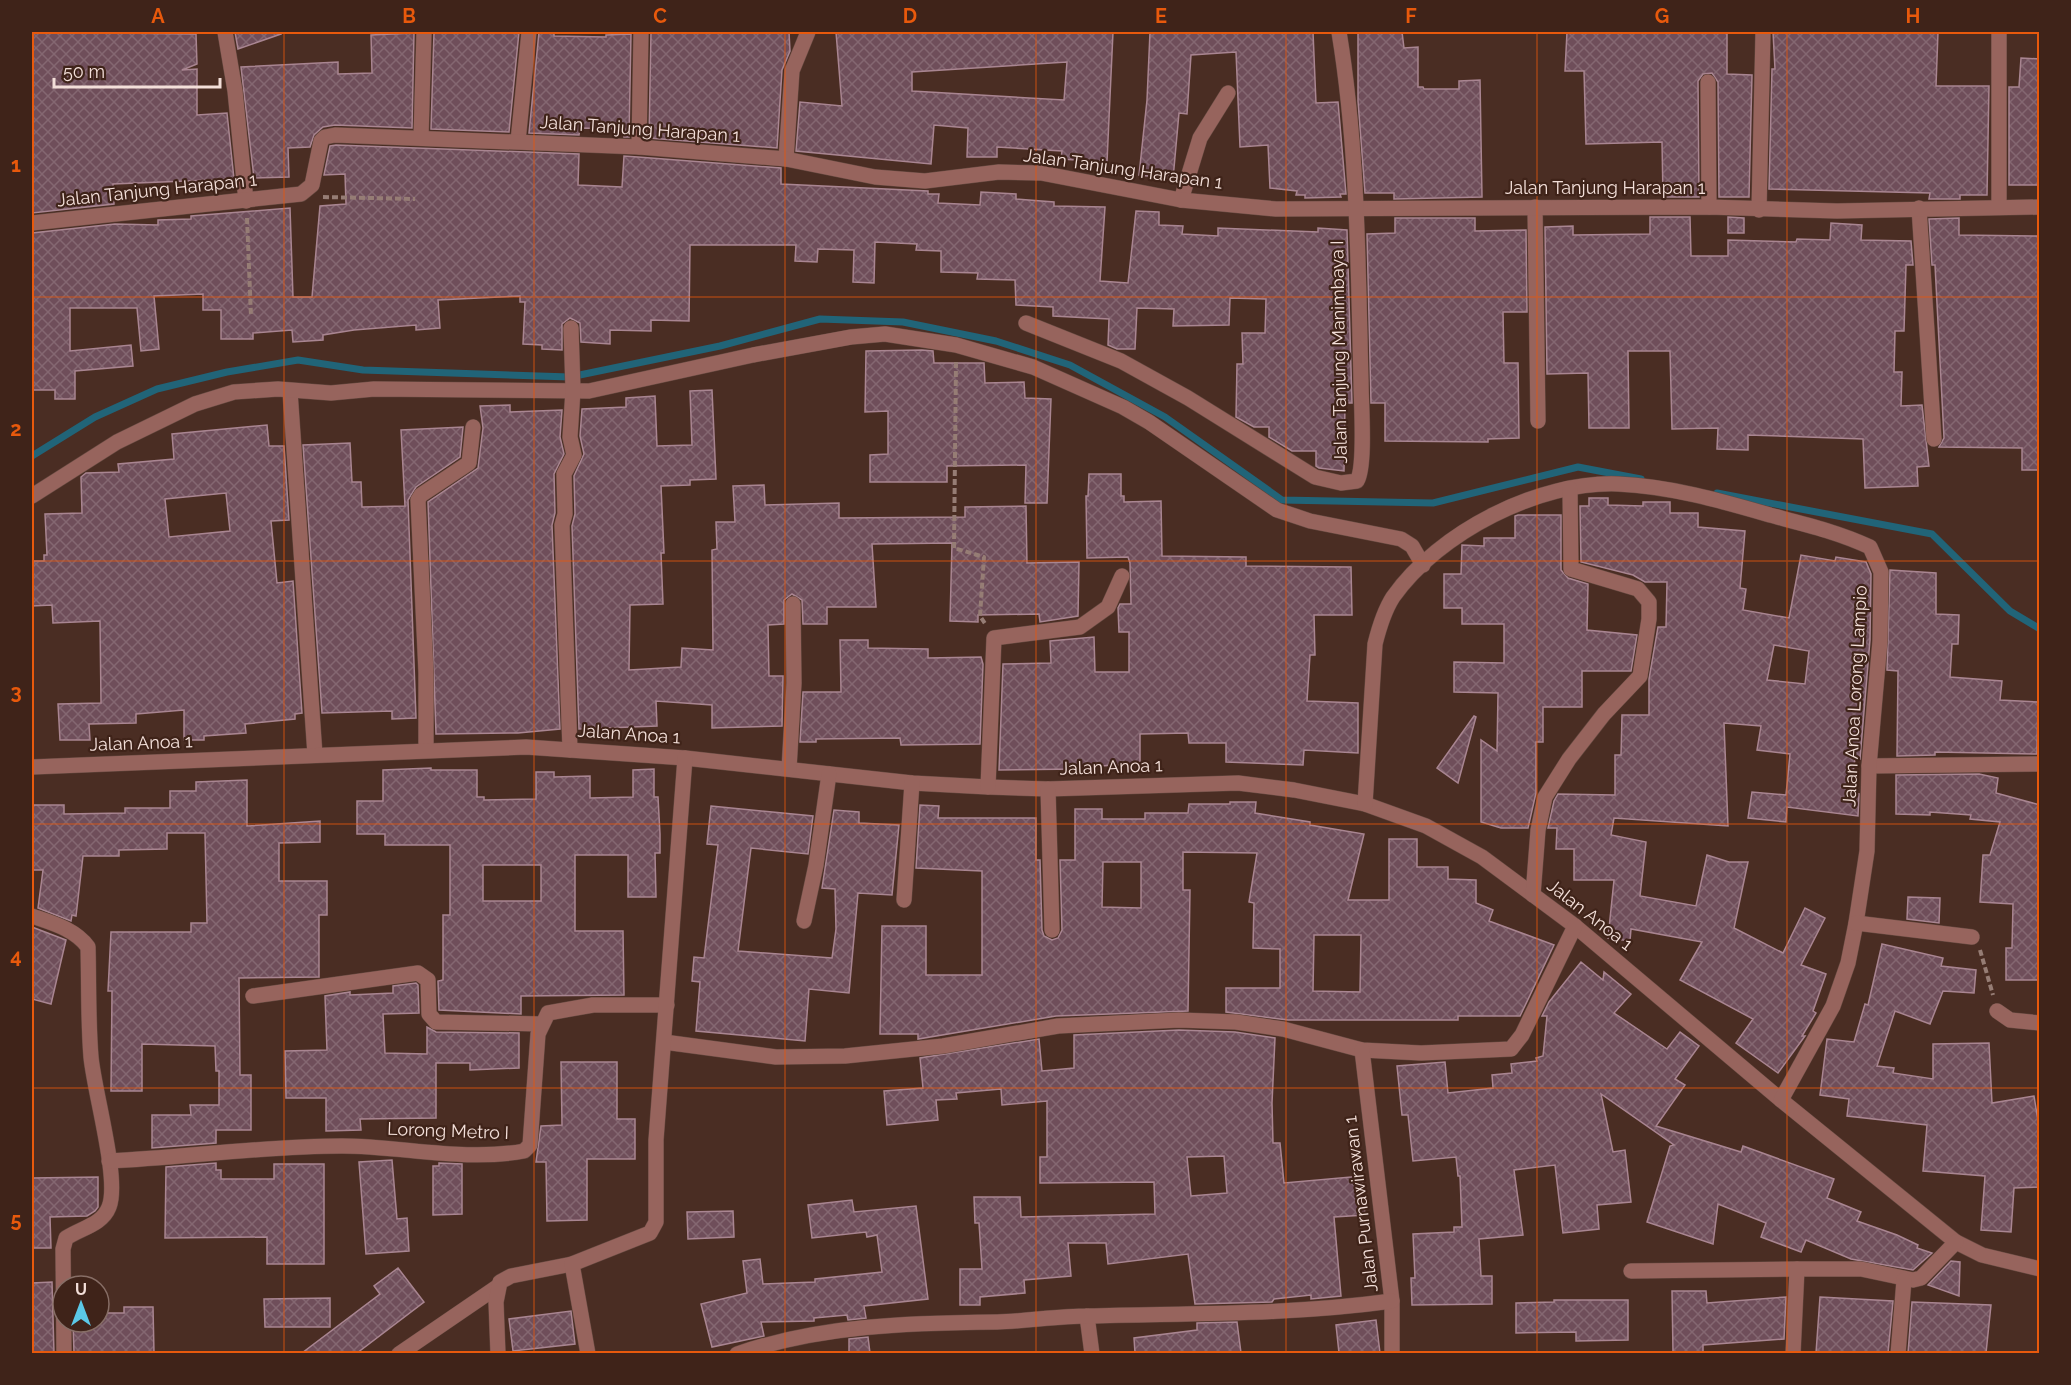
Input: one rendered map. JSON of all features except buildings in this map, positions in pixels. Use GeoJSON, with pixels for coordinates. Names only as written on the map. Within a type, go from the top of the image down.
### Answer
{"type":"FeatureCollection","features":[{"type":"Feature","properties":{"kind":"street"},"geometry":{"type":"LineString","coordinates":[[225,32],[235,91],[246,201]]}},
{"type":"Feature","properties":{"kind":"street"},"geometry":{"type":"LineString","coordinates":[[421,138],[424,32]]}},
{"type":"Feature","properties":{"kind":"street"},"geometry":{"type":"LineString","coordinates":[[519,141],[529,32]]}},
{"type":"Feature","properties":{"kind":"street"},"geometry":{"type":"LineString","coordinates":[[639,147],[641,32]]}},
{"type":"Feature","properties":{"kind":"street"},"geometry":{"type":"LineString","coordinates":[[786,159],[792,71],[808,32]]}},
{"type":"Feature","properties":{"kind":"street","name":"Jalan Tanjung Manimbaya I"},"geometry":{"type":"LineString","coordinates":[[1026,323],[1121,361],[1188,398],[1316,477],[1341,483],[1355,482],[1361,472],[1362,427],[1356,210],[1346,77],[1338,32]]}},
{"type":"Feature","properties":{"kind":"street"},"geometry":{"type":"LineString","coordinates":[[1759,210],[1763,32]]}},
{"type":"Feature","properties":{"kind":"street"},"geometry":{"type":"LineString","coordinates":[[1999,32],[1999,207]]}},
{"type":"Feature","properties":{"kind":"street"},"geometry":{"type":"LineString","coordinates":[[1708,82],[1709,207]]}},
{"type":"Feature","properties":{"kind":"street"},"geometry":{"type":"LineString","coordinates":[[1181,200],[1200,138],[1228,93]]}},
{"type":"Feature","properties":{"kind":"street","name":"Jalan Tanjung Harapan 1"},"geometry":{"type":"LineString","coordinates":[[32,223],[246,201],[305,192],[312,185],[318,149],[326,137],[519,141],[639,147],[786,159],[875,177],[917,181],[999,172],[1041,173],[1181,200],[1276,209],[1709,207],[1759,210],[2040,207]]}},
{"type":"Feature","properties":{"kind":"street"},"geometry":{"type":"LineString","coordinates":[[1535,207],[1538,422]]}},
{"type":"Feature","properties":{"kind":"street"},"geometry":{"type":"LineString","coordinates":[[1919,208],[1934,439]]}},
{"type":"Feature","properties":{"kind":"street"},"geometry":{"type":"LineString","coordinates":[[570,750],[562,525],[565,514],[564,474],[574,454],[570,437],[573,387],[571,328]]}},
{"type":"Feature","properties":{"kind":"street"},"geometry":{"type":"LineString","coordinates":[[32,496],[117,442],[195,404],[234,392],[278,389],[353,393],[374,389],[573,387],[601,389],[753,355],[851,337],[908,336],[956,345],[1033,368],[1123,407],[1277,510],[1310,521],[1401,539],[1412,546],[1423,566]]}},
{"type":"Feature","properties":{"kind":"street"},"geometry":{"type":"LineString","coordinates":[[290,391],[315,755]]}},
{"type":"Feature","properties":{"kind":"street"},"geometry":{"type":"LineString","coordinates":[[426,750],[426,673],[418,500],[421,495],[469,463],[473,427]]}},
{"type":"Feature","properties":{"kind":"street","name":"Jalan Anoa Lorong Lampio"},"geometry":{"type":"LineString","coordinates":[[1365,804],[1375,644],[1382,619],[1394,597],[1423,566],[1458,534],[1484,519],[1542,496],[1570,489],[1617,484],[1669,490],[1793,521],[1850,538],[1870,548],[1879,564],[1882,585],[1869,766],[1866,851],[1856,923],[1848,963],[1833,1006],[1781,1100]]}},
{"type":"Feature","properties":{"kind":"street"},"geometry":{"type":"LineString","coordinates":[[1533,895],[1538,830],[1545,797],[1569,759],[1604,714],[1640,676],[1649,620],[1649,602],[1638,589],[1571,569],[1570,489]]}},
{"type":"Feature","properties":{"kind":"street"},"geometry":{"type":"LineString","coordinates":[[988,787],[994,638],[1080,627],[1108,607],[1122,576]]}},
{"type":"Feature","properties":{"kind":"street"},"geometry":{"type":"LineString","coordinates":[[789,769],[794,683],[793,604]]}},
{"type":"Feature","properties":{"kind":"street","name":"Jalan Anoa 1"},"geometry":{"type":"LineString","coordinates":[[32,767],[525,747],[685,758],[912,783],[988,787],[1048,789],[1238,783],[1294,790],[1365,804],[1426,826],[1482,857],[1575,926],[1781,1100],[1956,1242],[1982,1255],[2040,1269]]}},
{"type":"Feature","properties":{"kind":"street"},"geometry":{"type":"LineString","coordinates":[[399,1353],[512,1276],[572,1264],[655,1229],[656,1140],[685,758]]}},
{"type":"Feature","properties":{"kind":"street"},"geometry":{"type":"LineString","coordinates":[[1869,766],[2040,764]]}},
{"type":"Feature","properties":{"kind":"street"},"geometry":{"type":"LineString","coordinates":[[804,921],[816,865],[829,774]]}},
{"type":"Feature","properties":{"kind":"street"},"geometry":{"type":"LineString","coordinates":[[904,900],[912,783]]}},
{"type":"Feature","properties":{"kind":"street"},"geometry":{"type":"LineString","coordinates":[[1048,789],[1052,930]]}},
{"type":"Feature","properties":{"kind":"street"},"geometry":{"type":"LineString","coordinates":[[32,916],[66,929],[81,938],[88,947],[91,1059],[109,1161],[111,1203],[108,1211],[94,1225],[66,1238],[63,1249],[64,1353]]}},
{"type":"Feature","properties":{"kind":"street"},"geometry":{"type":"LineString","coordinates":[[1856,923],[1972,937]]}},
{"type":"Feature","properties":{"kind":"street"},"geometry":{"type":"LineString","coordinates":[[664,1042],[776,1057],[845,1056],[943,1046],[1058,1026],[1179,1020],[1236,1022],[1283,1029],[1362,1050],[1421,1053],[1511,1049],[1522,1035],[1575,926]]}},
{"type":"Feature","properties":{"kind":"street"},"geometry":{"type":"LineString","coordinates":[[253,996],[418,973],[428,980],[429,1014],[436,1022],[541,1024],[548,1013],[563,1009],[593,1005],[667,1005]]}},
{"type":"Feature","properties":{"kind":"street"},"geometry":{"type":"LineString","coordinates":[[1997,1011],[2010,1020],[2040,1023]]}},
{"type":"Feature","properties":{"kind":"street","name":"Lorong Metro I"},"geometry":{"type":"LineString","coordinates":[[109,1161],[300,1147],[344,1146],[456,1153],[524,1152],[530,1145],[541,1024]]}},
{"type":"Feature","properties":{"kind":"street","name":"Jalan Purnawirawan 1"},"geometry":{"type":"LineString","coordinates":[[1362,1050],[1392,1301],[1392,1353]]}},
{"type":"Feature","properties":{"kind":"street"},"geometry":{"type":"LineString","coordinates":[[1631,1270],[1861,1269],[1904,1280],[1921,1278],[1956,1242]]}},
{"type":"Feature","properties":{"kind":"street"},"geometry":{"type":"LineString","coordinates":[[572,1264],[588,1353]]}},
{"type":"Feature","properties":{"kind":"street"},"geometry":{"type":"LineString","coordinates":[[1793,1353],[1797,1269]]}},
{"type":"Feature","properties":{"kind":"street"},"geometry":{"type":"LineString","coordinates":[[1898,1353],[1904,1280]]}},
{"type":"Feature","properties":{"kind":"street"},"geometry":{"type":"LineString","coordinates":[[497,1287],[498,1353]]}},
{"type":"Feature","properties":{"kind":"street"},"geometry":{"type":"LineString","coordinates":[[736,1353],[847,1328],[922,1322],[1000,1322],[1087,1316],[1260,1314],[1325,1311],[1392,1301]]}},
{"type":"Feature","properties":{"kind":"street"},"geometry":{"type":"LineString","coordinates":[[1087,1316],[1092,1353]]}},
{"type":"Feature","properties":{"kind":"path"},"geometry":{"type":"LineString","coordinates":[[305,192],[342,200],[415,199]]}},
{"type":"Feature","properties":{"kind":"path"},"geometry":{"type":"LineString","coordinates":[[246,201],[251,316]]}},
{"type":"Feature","properties":{"kind":"path"},"geometry":{"type":"LineString","coordinates":[[956,345],[954,548],[984,557],[980,616],[994,638]]}},
{"type":"Feature","properties":{"kind":"path"},"geometry":{"type":"LineString","coordinates":[[1972,937],[1984,960],[1997,1011]]}},
{"type":"Feature","properties":{"kind":"waterway"},"geometry":{"type":"LineString","coordinates":[[32,456],[95,417],[157,389],[227,372],[298,360],[363,370],[570,377],[720,346],[820,319],[903,322],[996,341],[1070,365],[1165,417],[1282,500],[1433,503],[1578,467],[1641,479]]}},
{"type":"Feature","properties":{"kind":"waterway"},"geometry":{"type":"LineString","coordinates":[[1717,493],[1932,534],[2010,611],[2040,629]]}}]}
